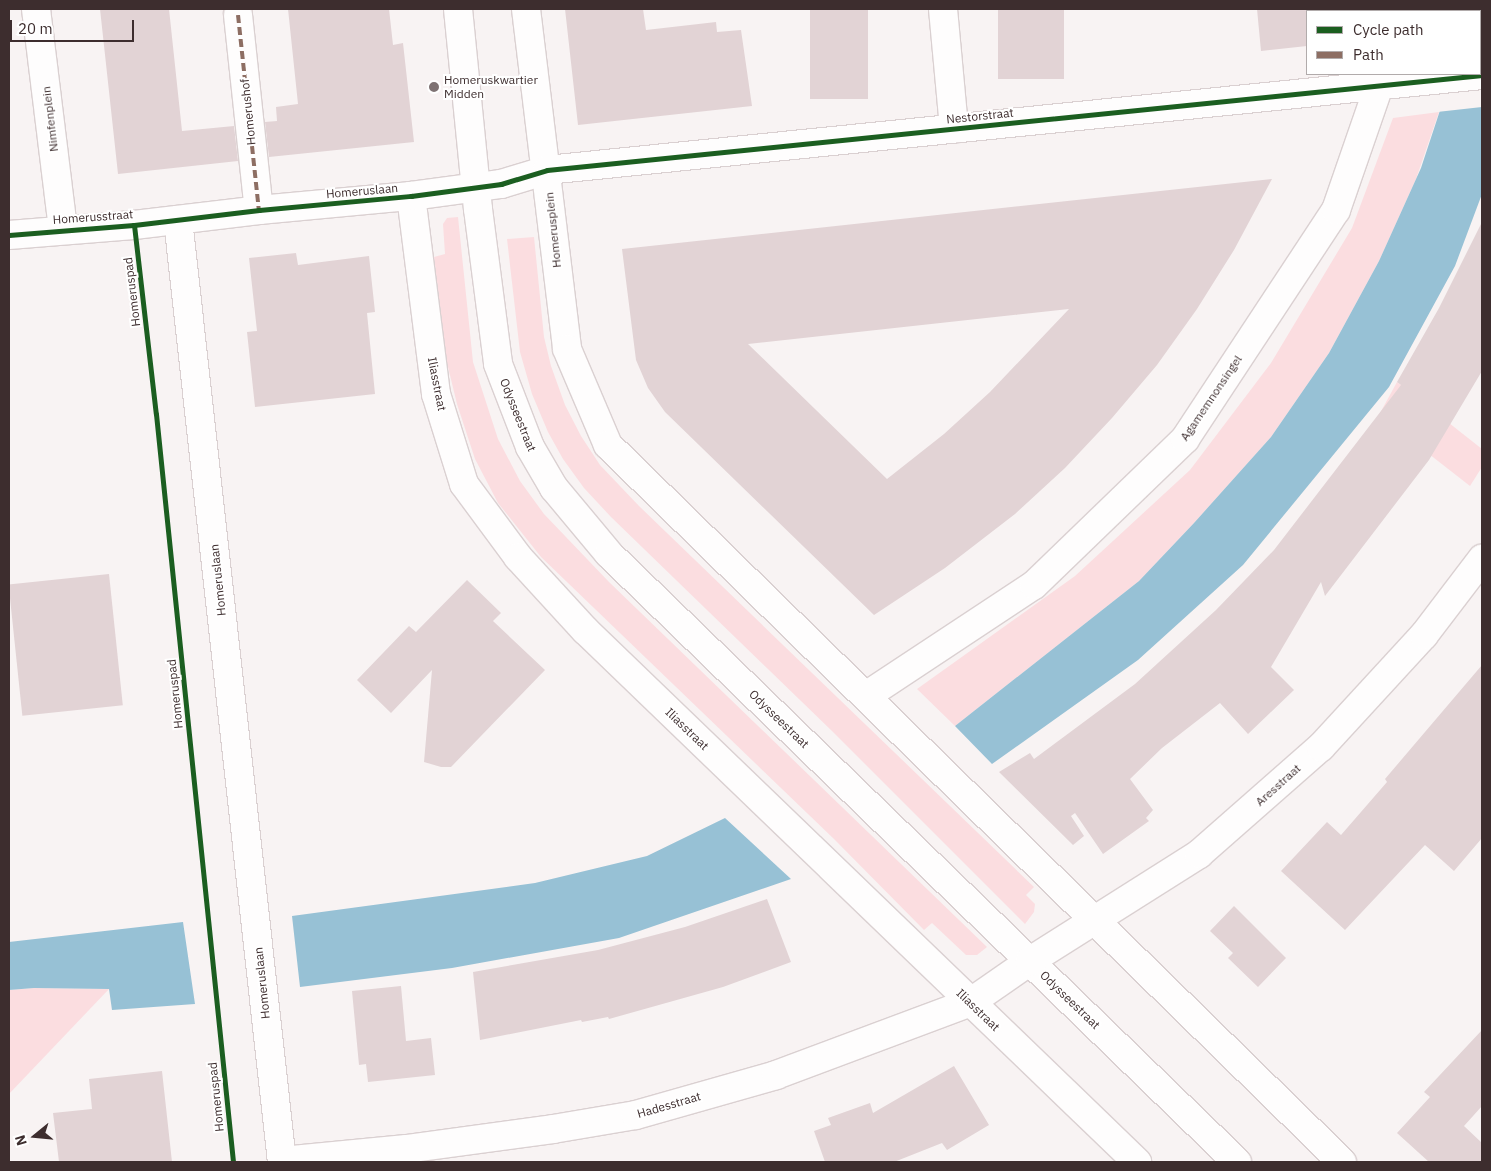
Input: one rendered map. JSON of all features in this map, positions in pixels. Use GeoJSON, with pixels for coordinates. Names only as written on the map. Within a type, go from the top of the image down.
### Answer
{"type":"FeatureCollection","features":[{"type":"Feature","properties":{"kind":"street","name":"Nimfenplein"},"geometry":{"type":"LineString","coordinates":[[36,9],[63,229]]}},
{"type":"Feature","properties":{"kind":"street","name":"Odysseestraat"},"geometry":{"type":"LineString","coordinates":[[458,9],[475,188],[498,364],[530,447],[554,488],[609,554],[1237,1162]]}},
{"type":"Feature","properties":{"kind":"street","name":"Homerusplein"},"geometry":{"type":"LineString","coordinates":[[526,9],[547,170],[567,349],[608,445],[866,696]]}},
{"type":"Feature","properties":{"kind":"street"},"geometry":{"type":"LineString","coordinates":[[943,9],[954,128]]}},
{"type":"Feature","properties":{"kind":"street","name":"Homerushof"},"geometry":{"type":"LineString","coordinates":[[238,14],[258,210]]}},
{"type":"Feature","properties":{"kind":"street","name":"Nestorstraat"},"geometry":{"type":"LineString","coordinates":[[547,170],[954,128],[1381,79],[1416,81],[1473,75]]}},
{"type":"Feature","properties":{"kind":"street","name":"Agamemnonsingel"},"geometry":{"type":"LineString","coordinates":[[866,696],[1034,585],[1185,440],[1336,210],[1381,79]]}},
{"type":"Feature","properties":{"kind":"street","name":"Homeruslaan"},"geometry":{"type":"LineString","coordinates":[[282,1162],[178,220],[475,188],[500,184],[547,170]]}},
{"type":"Feature","properties":{"kind":"street","name":"Iliasstraat"},"geometry":{"type":"LineString","coordinates":[[410,196],[436,394],[464,484],[518,557],[585,630],[1137,1162]]}},
{"type":"Feature","properties":{"kind":"street","name":"Homerusstraat"},"geometry":{"type":"LineString","coordinates":[[9,235],[178,220]]}},
{"type":"Feature","properties":{"kind":"street","name":"Aresstraat"},"geometry":{"type":"LineString","coordinates":[[1030,961],[1199,854],[1321,746],[1424,635],[1482,559]]}},
{"type":"Feature","properties":{"kind":"street"},"geometry":{"type":"LineString","coordinates":[[866,696],[1342,1162]]}},
{"type":"Feature","properties":{"kind":"street","name":"Hadesstraat"},"geometry":{"type":"LineString","coordinates":[[282,1162],[406,1150],[553,1130],[636,1115],[776,1075],[971,1002],[1030,961]]}},
{"type":"Feature","properties":{"kind":"shaded area"},"geometry":{"type":"Polygon","coordinates":[[[1439,112],[1416,179],[1379,261],[1329,353],[1271,437],[1139,581],[955,726],[917,689],[1075,576],[1190,470],[1271,363],[1352,228],[1393,118],[1439,112]]]}},
{"type":"Feature","properties":{"kind":"shaded area"},"geometry":{"type":"Polygon","coordinates":[[[458,217],[473,362],[498,439],[520,481],[544,514],[609,582],[987,947],[977,955],[966,955],[932,923],[924,930],[834,839],[541,557],[498,503],[475,459],[457,404],[447,363],[434,257],[445,254],[443,224],[447,218],[458,217]]]}},
{"type":"Feature","properties":{"kind":"shaded area"},"geometry":{"type":"Polygon","coordinates":[[[534,237],[544,337],[551,366],[565,405],[581,436],[600,465],[639,506],[1034,887],[1026,895],[1035,904],[1034,912],[1025,924],[832,731],[611,517],[584,488],[563,459],[548,432],[532,394],[520,352],[507,239],[534,237]]]}},
{"type":"Feature","properties":{"kind":"shaded area"},"geometry":{"type":"Polygon","coordinates":[[[1397,382],[1482,449],[1482,467],[1470,486],[1379,415],[1397,382]]]}},
{"type":"Feature","properties":{"kind":"shaded area"},"geometry":{"type":"Polygon","coordinates":[[[34,988],[109,989],[9,1094],[9,990],[34,988]]]}},
{"type":"Feature","properties":{"kind":"water"},"geometry":{"type":"Polygon","coordinates":[[[1482,9],[1482,194],[1455,266],[1389,387],[1243,565],[1138,660],[992,764],[955,726],[1139,581],[1271,437],[1329,353],[1379,261],[1421,168],[1452,75],[1481,75],[1481,10],[1472,10],[1482,9]]]}},
{"type":"Feature","properties":{"kind":"water"},"geometry":{"type":"Polygon","coordinates":[[[725,818],[791,879],[619,938],[452,968],[300,987],[292,916],[535,883],[647,856],[725,818]]]}},
{"type":"Feature","properties":{"kind":"water"},"geometry":{"type":"Polygon","coordinates":[[[183,922],[195,1004],[112,1010],[109,989],[34,988],[9,990],[9,942],[183,922]]]}},
{"type":"Feature","properties":{"kind":"pier"},"geometry":{"type":"Polygon","coordinates":[[[1482,51],[1482,107],[1437,112],[1449,75],[1481,75],[1482,51]]]}},
{"type":"Feature","properties":{"kind":"building"},"geometry":{"type":"Polygon","coordinates":[[[100,9],[169,9],[182,131],[234,126],[238,161],[118,174],[100,9]]]}},
{"type":"Feature","properties":{"kind":"building"},"geometry":{"type":"Polygon","coordinates":[[[288,9],[389,9],[393,45],[403,43],[414,142],[269,157],[265,122],[277,121],[276,107],[298,104],[288,9]]]}},
{"type":"Feature","properties":{"kind":"building"},"geometry":{"type":"Polygon","coordinates":[[[565,9],[643,9],[646,30],[716,22],[717,32],[741,30],[752,106],[578,125],[565,9]]]}},
{"type":"Feature","properties":{"kind":"building"},"geometry":{"type":"Polygon","coordinates":[[[810,9],[868,9],[868,99],[810,99],[810,9]]]}},
{"type":"Feature","properties":{"kind":"building"},"geometry":{"type":"Polygon","coordinates":[[[998,9],[1064,9],[1064,79],[998,79],[998,9]]]}},
{"type":"Feature","properties":{"kind":"building"},"geometry":{"type":"Polygon","coordinates":[[[1257,9],[1307,9],[1306,46],[1261,51],[1257,9]]]}},
{"type":"Feature","properties":{"kind":"building"},"geometry":{"type":"Polygon","coordinates":[[[1272,179],[1234,250],[1197,309],[1157,365],[1112,418],[1065,468],[1015,514],[945,568],[874,615],[665,412],[648,388],[636,360],[622,249],[1272,179]],[[1069,309],[748,344],[887,479],[944,434],[990,392],[1069,309]]]}},
{"type":"Feature","properties":{"kind":"building"},"geometry":{"type":"Polygon","coordinates":[[[1482,222],[1482,371],[1429,460],[1325,596],[1321,582],[1271,667],[1294,690],[1248,734],[1220,703],[1162,748],[1130,779],[1153,810],[1146,818],[1149,821],[1103,854],[1075,813],[1071,816],[1084,836],[1073,845],[999,772],[1030,753],[1034,759],[1135,684],[1216,610],[1274,550],[1401,385],[1397,382],[1439,308],[1482,222]]]}},
{"type":"Feature","properties":{"kind":"building"},"geometry":{"type":"Polygon","coordinates":[[[296,253],[298,265],[369,256],[375,312],[367,313],[375,394],[255,407],[247,332],[257,331],[249,258],[296,253]]]}},
{"type":"Feature","properties":{"kind":"building"},"geometry":{"type":"Polygon","coordinates":[[[109,574],[123,705],[22,716],[9,585],[109,574]]]}},
{"type":"Feature","properties":{"kind":"building"},"geometry":{"type":"Polygon","coordinates":[[[467,580],[501,613],[493,621],[545,670],[451,767],[441,767],[424,762],[432,670],[391,713],[357,680],[409,626],[416,632],[467,580]]]}},
{"type":"Feature","properties":{"kind":"building"},"geometry":{"type":"Polygon","coordinates":[[[1482,665],[1482,838],[1454,871],[1425,845],[1345,930],[1281,871],[1327,822],[1341,835],[1387,782],[1385,779],[1482,665]]]}},
{"type":"Feature","properties":{"kind":"building"},"geometry":{"type":"Polygon","coordinates":[[[767,899],[791,962],[723,987],[609,1019],[608,1017],[582,1022],[581,1020],[480,1040],[473,972],[598,950],[685,927],[767,899]]]}},
{"type":"Feature","properties":{"kind":"building"},"geometry":{"type":"Polygon","coordinates":[[[1234,906],[1286,958],[1258,987],[1228,958],[1233,953],[1210,931],[1234,906]]]}},
{"type":"Feature","properties":{"kind":"building"},"geometry":{"type":"Polygon","coordinates":[[[401,986],[406,1041],[431,1038],[435,1075],[368,1082],[366,1064],[359,1065],[352,991],[401,986]]]}},
{"type":"Feature","properties":{"kind":"building"},"geometry":{"type":"Polygon","coordinates":[[[1482,1030],[1482,1106],[1464,1126],[1482,1143],[1482,1162],[1429,1162],[1397,1133],[1430,1097],[1424,1092],[1482,1030]]]}},
{"type":"Feature","properties":{"kind":"building"},"geometry":{"type":"Polygon","coordinates":[[[954,1066],[989,1125],[947,1150],[942,1143],[894,1162],[825,1162],[814,1131],[831,1125],[828,1118],[870,1103],[873,1113],[954,1066]]]}},
{"type":"Feature","properties":{"kind":"building"},"geometry":{"type":"Polygon","coordinates":[[[162,1071],[172,1162],[59,1162],[53,1113],[92,1109],[89,1079],[162,1071]]]}},
{"type":"Feature","properties":{"kind":"marked path"},"geometry":{"type":"LineString","coordinates":[[238,15],[259,210]]}},
{"type":"Feature","properties":{"kind":"cycle path"},"geometry":{"type":"LineString","coordinates":[[9,235],[134,225],[259,210],[411,196],[501,184],[547,170],[1482,75]]}},
{"type":"Feature","properties":{"kind":"cycle path","name":"Homeruspad"},"geometry":{"type":"LineString","coordinates":[[134,225],[156,414],[233,1162]]}},
{"type":"Feature","properties":{"kind":"place","name":"Homeruskwartier Midden"},"geometry":{"type":"Point","coordinates":[434,87]}}]}
